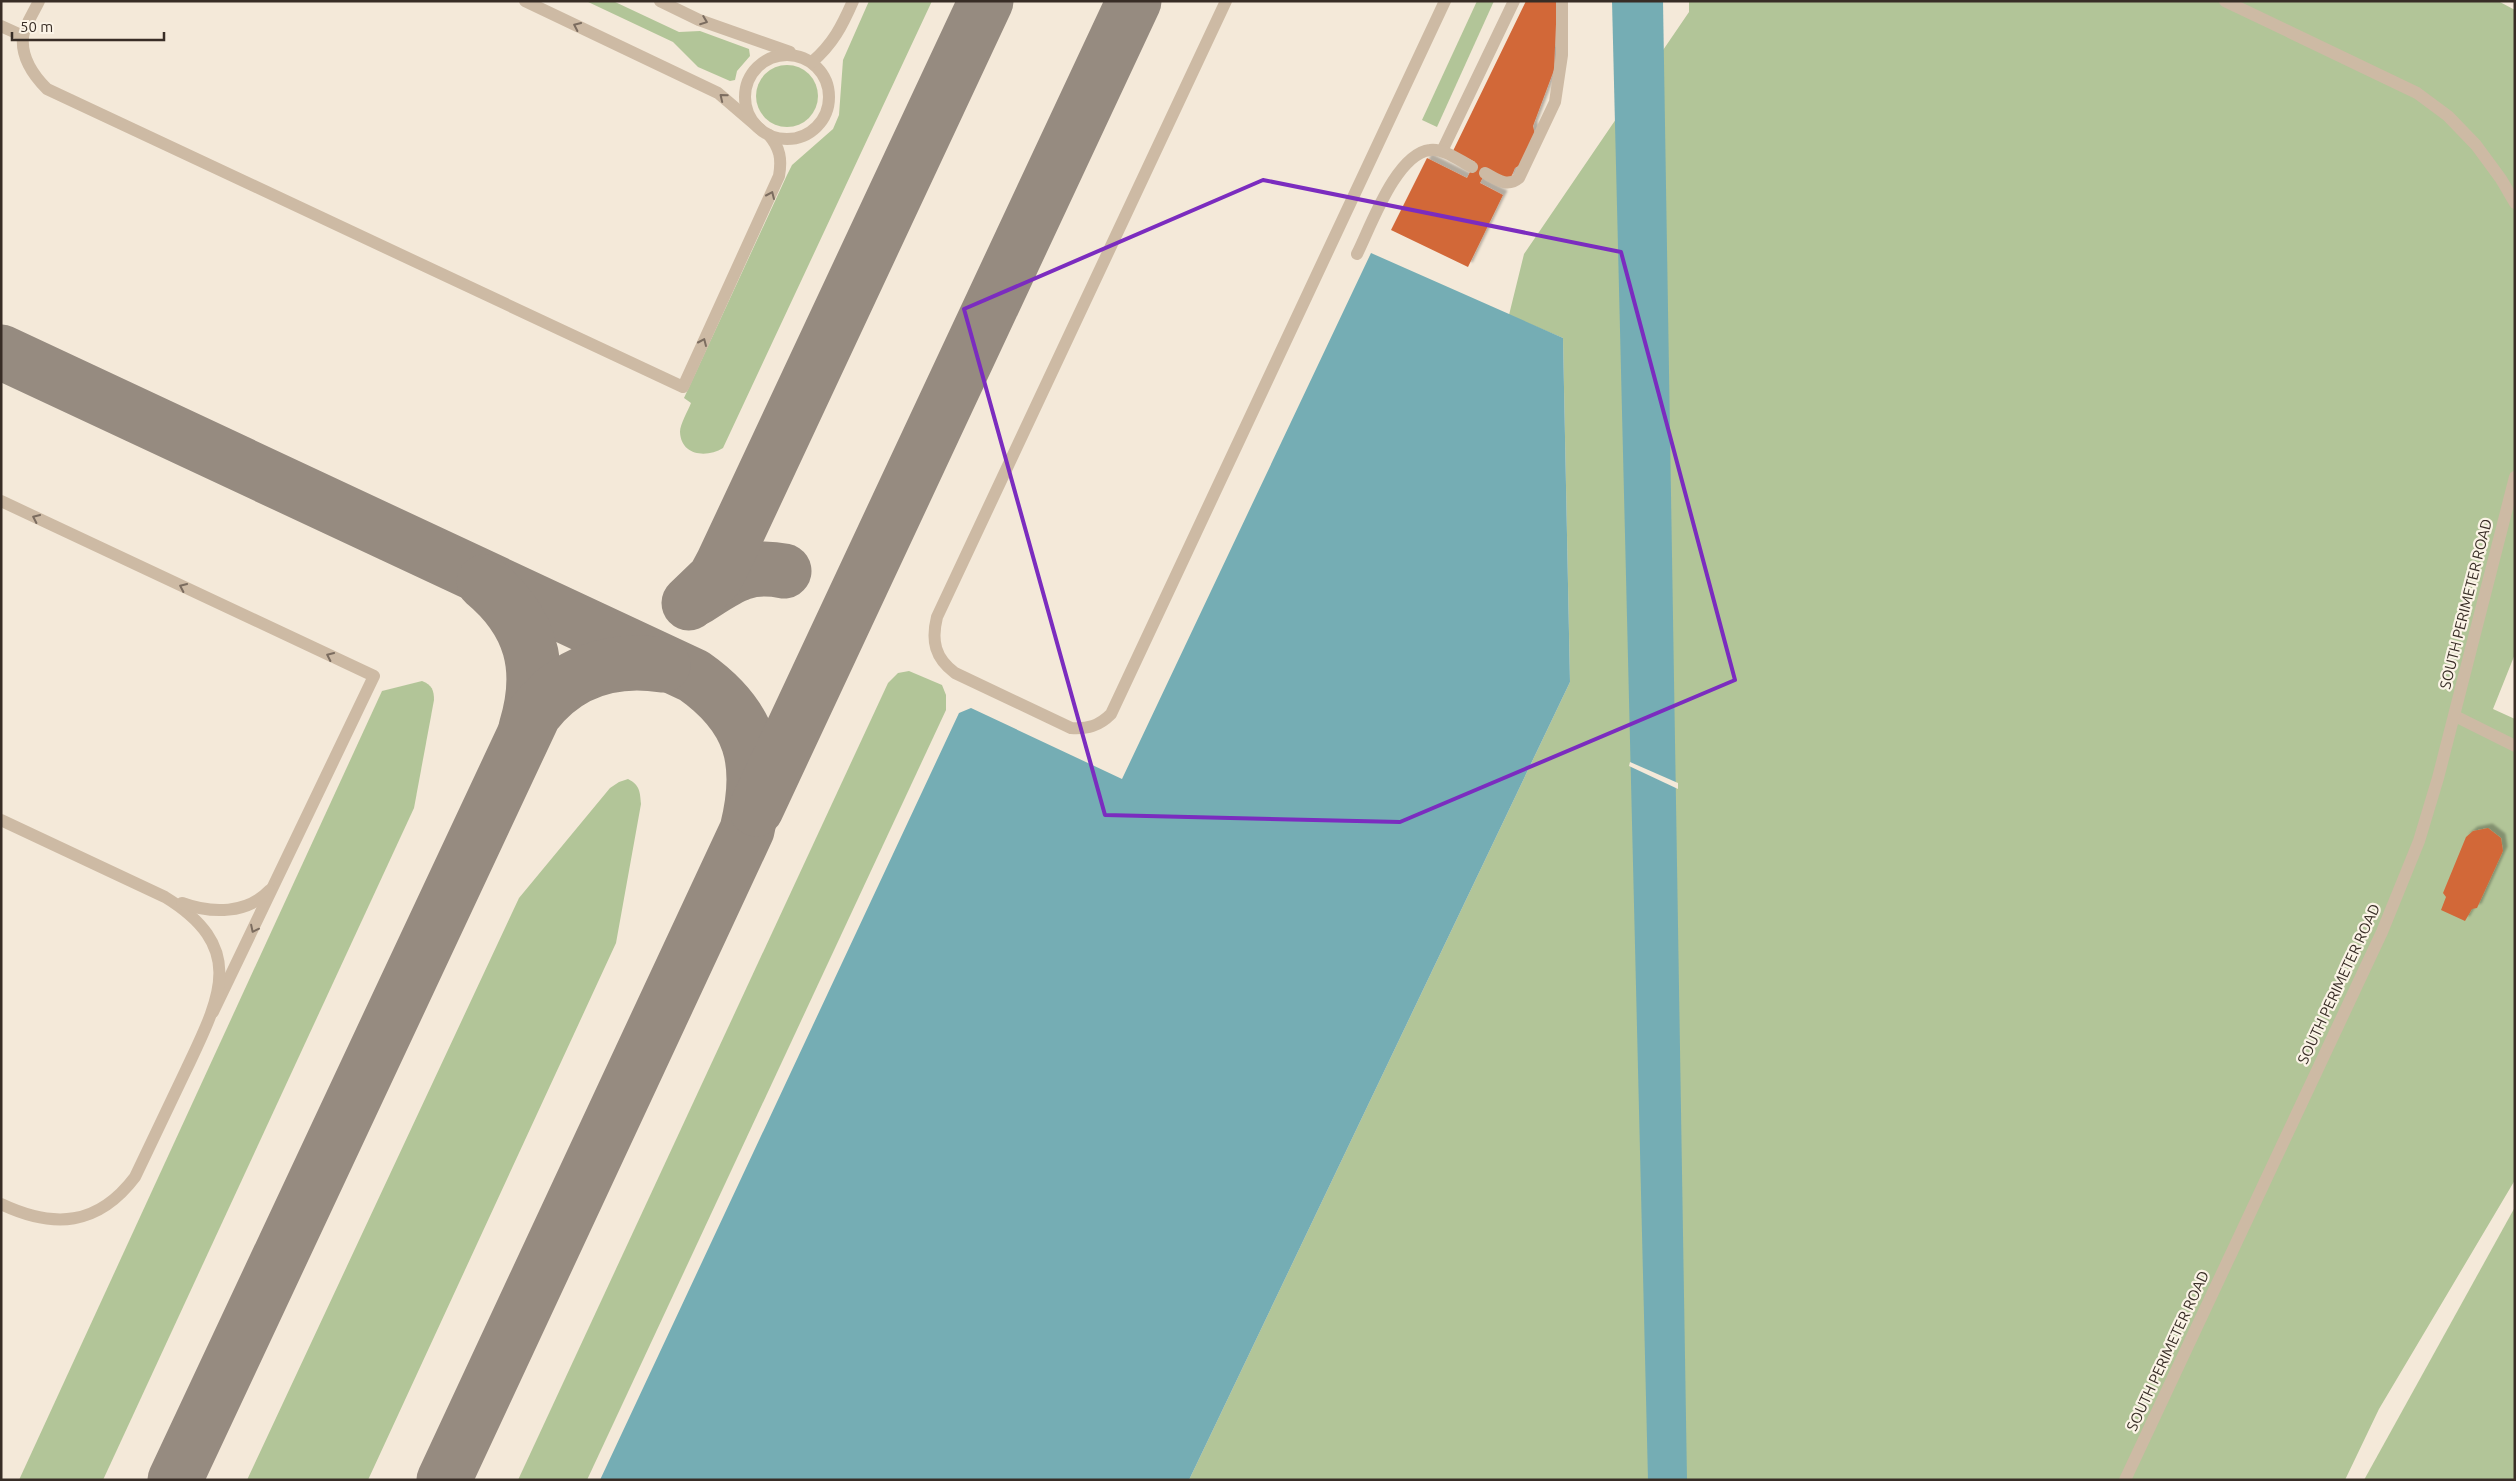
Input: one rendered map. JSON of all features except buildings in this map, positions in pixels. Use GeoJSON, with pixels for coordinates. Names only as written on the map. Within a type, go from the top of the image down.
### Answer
{"type":"FeatureCollection","features":[{"type":"Feature","properties":{"kind":"lane"},"geometry":{"type":"LineString","coordinates":[[39,1],[23,36],[29,65],[37,79],[47,89],[683,387],[779,176],[781,154],[777,144],[718,92],[525,1]]}},
{"type":"Feature","properties":{"kind":"lane"},"geometry":{"type":"LineString","coordinates":[[660,1],[699,20],[799,56],[812,62],[822,72],[829,86],[830,100],[826,115],[819,126],[808,134],[796,138],[782,139],[764,132],[750,117],[745,105],[745,91],[749,78],[757,66],[770,58],[784,54],[799,56]]}},
{"type":"Feature","properties":{"kind":"lane"},"geometry":{"type":"LineString","coordinates":[[812,62],[827,50],[837,36],[853,1]]}},
{"type":"Feature","properties":{"kind":"lane"},"geometry":{"type":"LineString","coordinates":[[1226,1],[941,608],[935,627],[935,646],[939,657],[950,669],[1071,728],[1092,727],[1103,722],[1112,714],[1445,1]]}},
{"type":"Feature","properties":{"kind":"lane"},"geometry":{"type":"LineString","coordinates":[[1442,151],[1514,1]]}},
{"type":"Feature","properties":{"kind":"lane"},"geometry":{"type":"LineString","coordinates":[[1485,174],[1502,182],[1511,183],[1519,178],[1551,110],[1561,69],[1562,1]]}},
{"type":"Feature","properties":{"kind":"lane"},"geometry":{"type":"LineString","coordinates":[[2225,1],[2417,93],[2448,116],[2476,145],[2501,179],[2515,203]]}},
{"type":"Feature","properties":{"kind":"lane"},"geometry":{"type":"LineString","coordinates":[[1,26],[23,36]]}},
{"type":"Feature","properties":{"kind":"lane"},"geometry":{"type":"LineString","coordinates":[[1357,254],[1403,165],[1421,153],[1431,150],[1442,151],[1472,167]]}},
{"type":"Feature","properties":{"kind":"lane","name":"SOUTH PERIMETER ROAD"},"geometry":{"type":"LineString","coordinates":[[2125,1480],[2385,924],[2419,841],[2455,716],[2515,477]]}},
{"type":"Feature","properties":{"kind":"lane"},"geometry":{"type":"LineString","coordinates":[[1,502],[374,676],[276,885],[213,1012],[135,1177],[117,1199],[93,1213],[64,1221],[27,1215],[1,1204]]}},
{"type":"Feature","properties":{"kind":"lane"},"geometry":{"type":"LineString","coordinates":[[2455,716],[2515,746]]}},
{"type":"Feature","properties":{"kind":"lane"},"geometry":{"type":"LineString","coordinates":[[1,820],[164,897],[185,909],[200,922],[216,952],[220,974],[213,1012]]}},
{"type":"Feature","properties":{"kind":"lane"},"geometry":{"type":"LineString","coordinates":[[164,897],[195,907],[216,910],[236,909],[255,903],[276,885]]}},
{"type":"Feature","properties":{"kind":"highlighted area"},"geometry":{"type":"Polygon","coordinates":[[[1263,180],[1621,252],[1735,680],[1400,822],[1105,815],[964,309],[1263,180]]]}},
{"type":"Feature","properties":{"kind":"green space"},"geometry":{"type":"Polygon","coordinates":[[[586,1],[613,1],[679,32],[700,31],[749,49],[750,56],[737,71],[735,80],[730,81],[698,67],[673,42],[586,1]]]}},
{"type":"Feature","properties":{"kind":"green space"},"geometry":{"type":"Polygon","coordinates":[[[869,1],[932,1],[723,448],[710,453],[696,453],[685,446],[681,440],[680,429],[691,403],[684,398],[792,165],[833,129],[839,115],[843,60],[869,1]]]}},
{"type":"Feature","properties":{"kind":"green space"},"geometry":{"type":"Polygon","coordinates":[[[1477,1],[1494,1],[1437,127],[1422,120],[1477,1]]]}},
{"type":"Feature","properties":{"kind":"green space"},"geometry":{"type":"Polygon","coordinates":[[[1689,1],[2498,1],[2515,10],[2515,654],[2493,709],[2515,719],[2515,1180],[2379,1409],[2345,1480],[1189,1480],[1570,682],[1563,338],[1509,315],[1524,254],[1689,12],[1689,1]]]}},
{"type":"Feature","properties":{"kind":"green space"},"geometry":{"type":"Polygon","coordinates":[[[781,65],[793,65],[809,74],[816,84],[818,96],[816,108],[809,118],[793,127],[781,127],[770,122],[761,113],[756,102],[756,90],[761,79],[770,70],[781,65]]]}},
{"type":"Feature","properties":{"kind":"green space"},"geometry":{"type":"Polygon","coordinates":[[[909,671],[942,685],[946,695],[946,710],[587,1480],[518,1480],[888,683],[898,673],[909,671]]]}},
{"type":"Feature","properties":{"kind":"green space"},"geometry":{"type":"Polygon","coordinates":[[[422,681],[432,688],[434,700],[414,808],[103,1480],[19,1480],[382,691],[422,681]]]}},
{"type":"Feature","properties":{"kind":"green space"},"geometry":{"type":"Polygon","coordinates":[[[628,779],[639,789],[641,804],[616,943],[368,1480],[247,1480],[519,898],[610,788],[628,779]]]}},
{"type":"Feature","properties":{"kind":"green space"},"geometry":{"type":"Polygon","coordinates":[[[2515,1207],[2515,1480],[2364,1480],[2515,1207]]]}},
{"type":"Feature","properties":{"kind":"water"},"geometry":{"type":"Polygon","coordinates":[[[1612,1],[1663,1],[1687,1480],[1648,1480],[1612,1]]]}},
{"type":"Feature","properties":{"kind":"water"},"geometry":{"type":"Polygon","coordinates":[[[1371,253],[1563,338],[1570,682],[1189,1480],[600,1480],[959,713],[971,708],[1122,779],[1371,253]]]}},
{"type":"Feature","properties":{"kind":"pier"},"geometry":{"type":"Polygon","coordinates":[[[1630,762],[1678,783],[1678,789],[1629,766],[1630,762]]]}},
{"type":"Feature","properties":{"kind":"taxiway"},"geometry":{"type":"LineString","coordinates":[[689,603],[715,578],[723,563],[986,1]]}},
{"type":"Feature","properties":{"kind":"taxiway"},"geometry":{"type":"LineString","coordinates":[[756,809],[1134,1]]}},
{"type":"Feature","properties":{"kind":"taxiway"},"geometry":{"type":"LineString","coordinates":[[1,352],[694,676],[714,692],[729,708],[741,725],[749,743],[753,762],[754,783],[747,830],[444,1480]]}},
{"type":"Feature","properties":{"kind":"taxiway"},"geometry":{"type":"LineString","coordinates":[[695,599],[736,574],[758,569],[784,571]]}},
{"type":"Feature","properties":{"kind":"taxiway"},"geometry":{"type":"LineString","coordinates":[[484,582],[513,613],[523,630],[530,648],[534,686],[526,728]]}},
{"type":"Feature","properties":{"kind":"taxiway"},"geometry":{"type":"LineString","coordinates":[[175,1480],[534,714],[560,688],[575,678],[591,671],[625,663],[663,665]]}}]}
